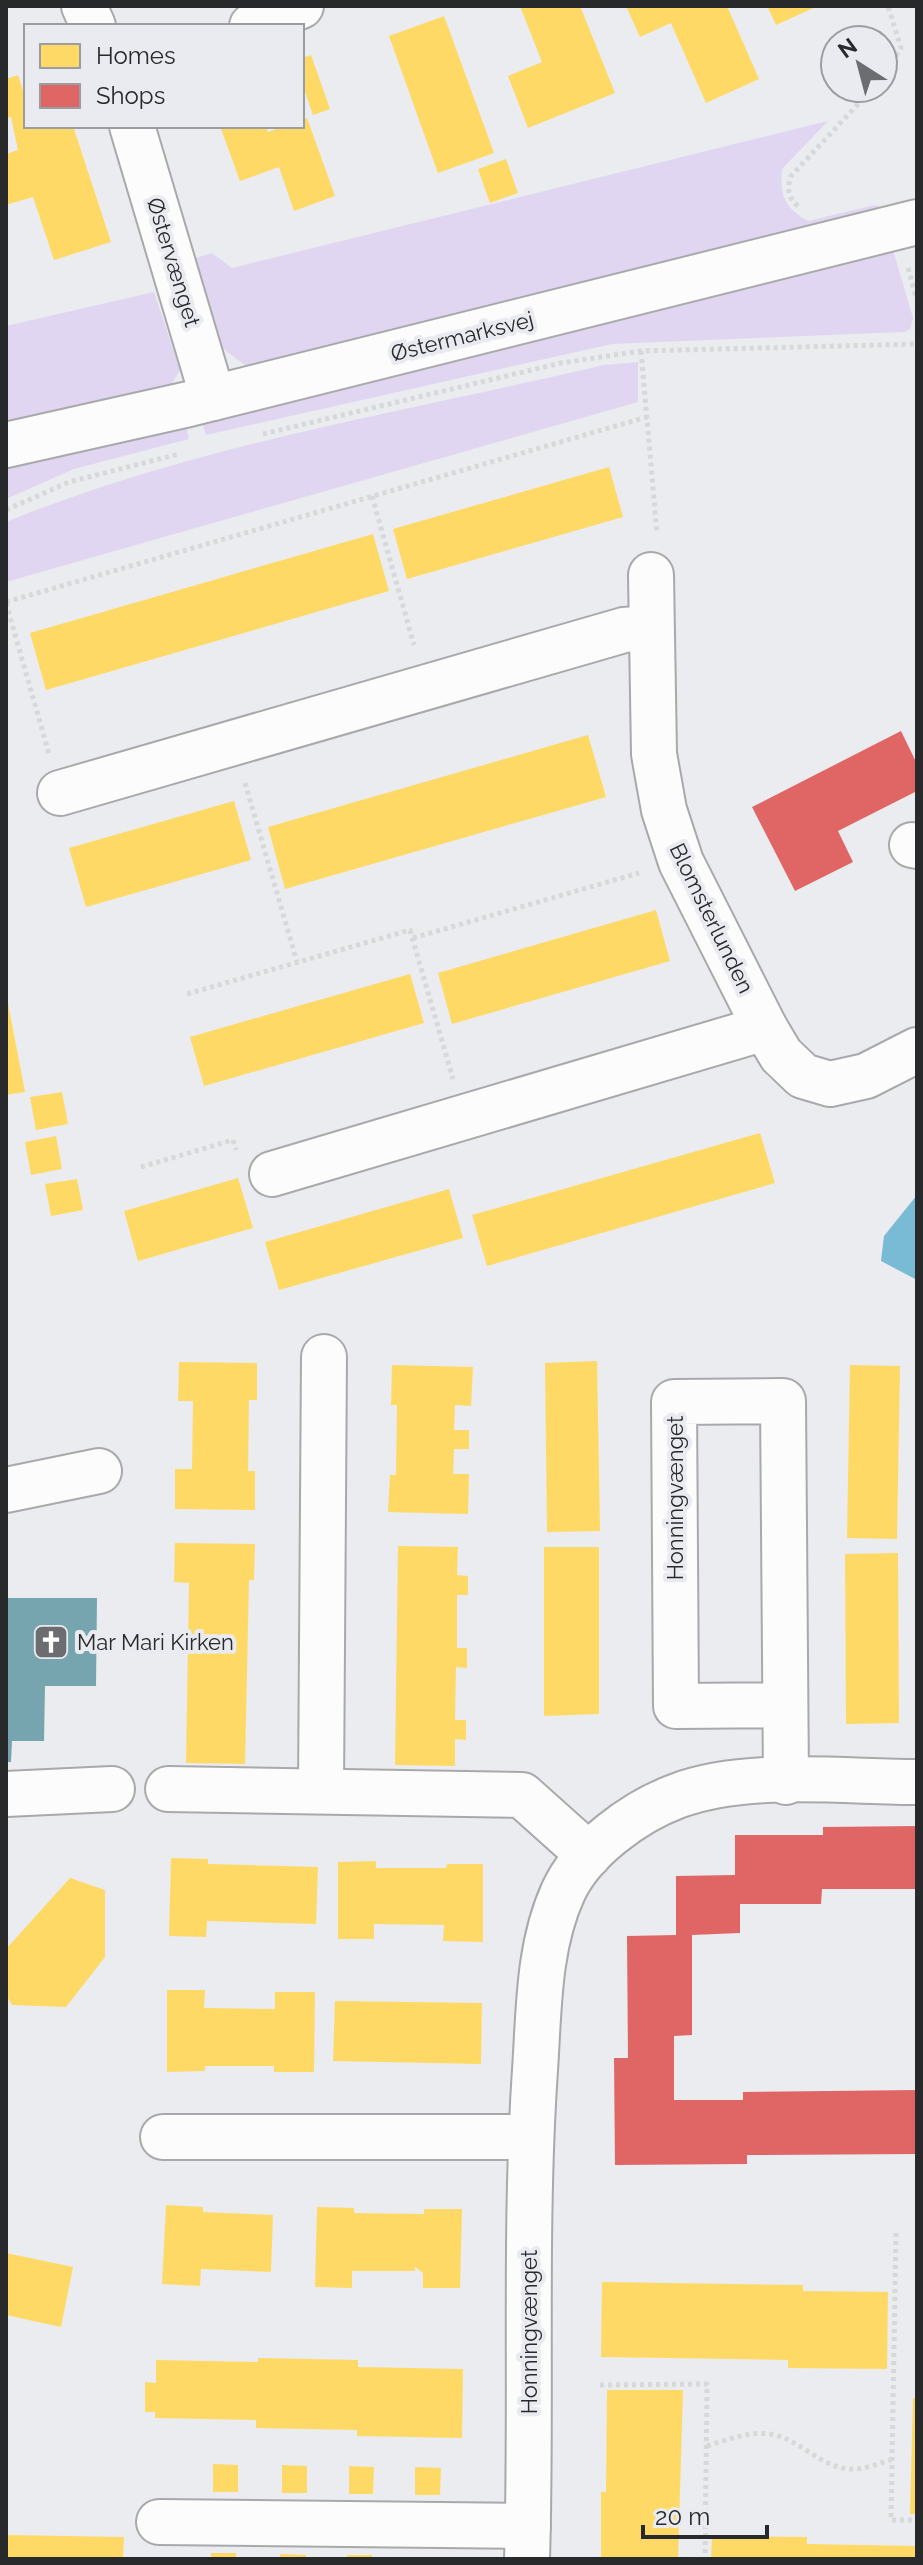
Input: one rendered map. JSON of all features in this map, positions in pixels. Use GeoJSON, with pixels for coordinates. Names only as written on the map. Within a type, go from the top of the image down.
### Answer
{"type":"FeatureCollection","features":[{"type":"Feature","properties":{"kind":"street"},"geometry":{"type":"LineString","coordinates":[[257,24],[301,6]]}},
{"type":"Feature","properties":{"kind":"street","name":"Østervænget"},"geometry":{"type":"LineString","coordinates":[[133,128],[213,398]]}},
{"type":"Feature","properties":{"kind":"street","name":"Østermarksvej"},"geometry":{"type":"LineString","coordinates":[[6,445],[213,398],[917,222]]}},
{"type":"Feature","properties":{"kind":"street","name":"Blomsterlunden"},"geometry":{"type":"LineString","coordinates":[[651,575],[654,754],[664,810],[681,861],[765,1028],[781,1055],[803,1076],[830,1084],[866,1076],[917,1050]]}},
{"type":"Feature","properties":{"kind":"street"},"geometry":{"type":"LineString","coordinates":[[60,793],[624,630],[651,628]]}},
{"type":"Feature","properties":{"kind":"street"},"geometry":{"type":"LineString","coordinates":[[272,1174],[765,1028]]}},
{"type":"Feature","properties":{"kind":"street"},"geometry":{"type":"LineString","coordinates":[[321,1791],[324,1357]]}},
{"type":"Feature","properties":{"kind":"street","name":"Honningvænget"},"geometry":{"type":"LineString","coordinates":[[785,1705],[676,1706],[674,1402],[783,1401],[786,1782]]}},
{"type":"Feature","properties":{"kind":"street"},"geometry":{"type":"LineString","coordinates":[[6,1490],[99,1471]]}},
{"type":"Feature","properties":{"kind":"street","name":"Honningvænget"},"geometry":{"type":"LineString","coordinates":[[159,2522],[528,2542],[531,2137],[543,1958],[564,1891],[589,1855],[632,1821],[677,1796],[742,1783],[917,1782]]}},
{"type":"Feature","properties":{"kind":"street"},"geometry":{"type":"LineString","coordinates":[[6,1794],[112,1789]]}},
{"type":"Feature","properties":{"kind":"street"},"geometry":{"type":"LineString","coordinates":[[168,1789],[522,1795],[589,1855]]}},
{"type":"Feature","properties":{"kind":"street"},"geometry":{"type":"LineString","coordinates":[[163,2137],[531,2137]]}},
{"type":"Feature","properties":{"kind":"path"},"geometry":{"type":"LineString","coordinates":[[259,435],[561,363],[641,351],[917,344]]}},
{"type":"Feature","properties":{"kind":"path"},"geometry":{"type":"LineString","coordinates":[[641,351],[660,569],[651,575]]}},
{"type":"Feature","properties":{"kind":"path"},"geometry":{"type":"LineString","coordinates":[[60,793],[6,603],[647,417]]}},
{"type":"Feature","properties":{"kind":"path"},"geometry":{"type":"LineString","coordinates":[[6,510],[69,482],[184,453]]}},
{"type":"Feature","properties":{"kind":"path"},"geometry":{"type":"LineString","coordinates":[[372,496],[426,687]]}},
{"type":"Feature","properties":{"kind":"path"},"geometry":{"type":"LineString","coordinates":[[234,742],[297,962]]}},
{"type":"Feature","properties":{"kind":"path"},"geometry":{"type":"LineString","coordinates":[[413,938],[681,861]]}},
{"type":"Feature","properties":{"kind":"path"},"geometry":{"type":"LineString","coordinates":[[187,994],[410,930],[464,1116]]}},
{"type":"Feature","properties":{"kind":"path"},"geometry":{"type":"LineString","coordinates":[[141,1167],[233,1140],[239,1161],[264,1153],[272,1174]]}},
{"type":"Feature","properties":{"kind":"path"},"geometry":{"type":"LineString","coordinates":[[896,2233],[891,2520],[917,2520]]}},
{"type":"Feature","properties":{"kind":"path"},"geometry":{"type":"LineString","coordinates":[[600,2385],[707,2384],[705,2559]]}},
{"type":"Feature","properties":{"kind":"path"},"geometry":{"type":"LineString","coordinates":[[707,2446],[752,2434],[770,2434],[807,2447],[835,2467],[855,2469],[891,2460]]}},
{"type":"Feature","properties":{"kind":"shaded area"},"geometry":{"type":"Polygon","coordinates":[[[828,121],[782,169],[785,200],[808,221],[875,205],[886,209],[247,367],[220,346],[196,258],[212,253],[232,268],[828,121]]]}},
{"type":"Feature","properties":{"kind":"shaded area"},"geometry":{"type":"Polygon","coordinates":[[[893,250],[913,318],[910,329],[904,332],[612,344],[206,435],[202,422],[893,250]]]}},
{"type":"Feature","properties":{"kind":"shaded area"},"geometry":{"type":"Polygon","coordinates":[[[154,292],[180,370],[168,390],[6,425],[6,326],[154,292]]]}},
{"type":"Feature","properties":{"kind":"shaded area"},"geometry":{"type":"Polygon","coordinates":[[[638,362],[638,402],[6,582],[6,522],[78,495],[226,450],[604,365],[638,362]]]}},
{"type":"Feature","properties":{"kind":"shaded area"},"geometry":{"type":"Polygon","coordinates":[[[186,426],[189,439],[74,469],[6,499],[6,469],[186,426]]]}},
{"type":"Feature","properties":{"kind":"water"},"geometry":{"type":"Polygon","coordinates":[[[917,1195],[917,1280],[881,1261],[884,1236],[917,1195]]]}},
{"type":"Feature","properties":{"kind":"building: Homes"},"geometry":{"type":"Polygon","coordinates":[[[520,6],[580,6],[615,93],[528,128],[508,76],[542,62],[520,6]]]}},
{"type":"Feature","properties":{"kind":"building: Homes"},"geometry":{"type":"Polygon","coordinates":[[[626,6],[727,6],[759,79],[706,103],[671,23],[640,37],[626,6]]]}},
{"type":"Feature","properties":{"kind":"building: Homes"},"geometry":{"type":"Polygon","coordinates":[[[767,6],[818,6],[776,25],[767,6]]]}},
{"type":"Feature","properties":{"kind":"building: Homes"},"geometry":{"type":"Polygon","coordinates":[[[444,16],[494,153],[438,173],[389,36],[444,16]]]}},
{"type":"Feature","properties":{"kind":"building: Homes"},"geometry":{"type":"Polygon","coordinates":[[[311,55],[330,109],[313,115],[304,89],[304,57],[311,55]]]}},
{"type":"Feature","properties":{"kind":"building: Homes"},"geometry":{"type":"Polygon","coordinates":[[[18,75],[24,94],[24,128],[74,128],[111,242],[54,260],[33,197],[6,205],[6,154],[18,150],[11,117],[6,118],[6,79],[18,75]]]}},
{"type":"Feature","properties":{"kind":"building: Homes"},"geometry":{"type":"Polygon","coordinates":[[[307,118],[335,196],[294,211],[279,167],[240,181],[221,128],[267,128],[268,132],[279,128],[304,128],[304,119],[307,118]]]}},
{"type":"Feature","properties":{"kind":"building: Homes"},"geometry":{"type":"Polygon","coordinates":[[[506,159],[518,193],[490,203],[478,169],[506,159]]]}},
{"type":"Feature","properties":{"kind":"building: Homes"},"geometry":{"type":"Polygon","coordinates":[[[609,467],[623,517],[407,579],[393,529],[609,467]]]}},
{"type":"Feature","properties":{"kind":"building: Homes"},"geometry":{"type":"Polygon","coordinates":[[[373,534],[389,591],[46,690],[30,633],[373,534]]]}},
{"type":"Feature","properties":{"kind":"building: Homes"},"geometry":{"type":"Polygon","coordinates":[[[588,735],[606,797],[285,889],[268,827],[588,735]]]}},
{"type":"Feature","properties":{"kind":"building: Homes"},"geometry":{"type":"Polygon","coordinates":[[[234,801],[251,860],[86,907],[69,848],[234,801]]]}},
{"type":"Feature","properties":{"kind":"building: Homes"},"geometry":{"type":"Polygon","coordinates":[[[656,910],[670,961],[452,1024],[438,973],[656,910]]]}},
{"type":"Feature","properties":{"kind":"building: Homes"},"geometry":{"type":"Polygon","coordinates":[[[410,974],[424,1023],[204,1086],[190,1037],[410,974]]]}},
{"type":"Feature","properties":{"kind":"building: Homes"},"geometry":{"type":"Polygon","coordinates":[[[6,999],[25,1092],[6,1095],[6,999]]]}},
{"type":"Feature","properties":{"kind":"building: Homes"},"geometry":{"type":"Polygon","coordinates":[[[62,1092],[68,1124],[36,1130],[30,1097],[62,1092]]]}},
{"type":"Feature","properties":{"kind":"building: Homes"},"geometry":{"type":"Polygon","coordinates":[[[760,1133],[775,1183],[487,1266],[472,1215],[760,1133]]]}},
{"type":"Feature","properties":{"kind":"building: Homes"},"geometry":{"type":"Polygon","coordinates":[[[56,1136],[62,1169],[31,1175],[25,1142],[56,1136]]]}},
{"type":"Feature","properties":{"kind":"building: Homes"},"geometry":{"type":"Polygon","coordinates":[[[238,1178],[253,1228],[138,1261],[124,1211],[238,1178]]]}},
{"type":"Feature","properties":{"kind":"building: Homes"},"geometry":{"type":"Polygon","coordinates":[[[77,1179],[83,1210],[51,1216],[45,1184],[77,1179]]]}},
{"type":"Feature","properties":{"kind":"building: Homes"},"geometry":{"type":"Polygon","coordinates":[[[449,1189],[463,1238],[279,1290],[265,1242],[449,1189]]]}},
{"type":"Feature","properties":{"kind":"building: Homes"},"geometry":{"type":"Polygon","coordinates":[[[597,1361],[600,1531],[547,1532],[545,1363],[597,1361]]]}},
{"type":"Feature","properties":{"kind":"building: Homes"},"geometry":{"type":"Polygon","coordinates":[[[179,1362],[257,1363],[257,1400],[249,1400],[248,1471],[255,1471],[255,1510],[175,1509],[175,1469],[192,1469],[193,1401],[178,1401],[179,1362]]]}},
{"type":"Feature","properties":{"kind":"building: Homes"},"geometry":{"type":"Polygon","coordinates":[[[392,1365],[473,1367],[471,1406],[455,1405],[454,1430],[469,1430],[469,1449],[454,1449],[453,1474],[469,1474],[468,1514],[388,1512],[390,1475],[396,1475],[397,1405],[391,1405],[392,1365]]]}},
{"type":"Feature","properties":{"kind":"building: Homes"},"geometry":{"type":"Polygon","coordinates":[[[850,1365],[900,1366],[897,1539],[847,1538],[850,1365]]]}},
{"type":"Feature","properties":{"kind":"building: Homes"},"geometry":{"type":"Polygon","coordinates":[[[175,1543],[255,1544],[254,1580],[249,1580],[245,1764],[186,1763],[189,1583],[174,1582],[175,1543]]]}},
{"type":"Feature","properties":{"kind":"building: Homes"},"geometry":{"type":"Polygon","coordinates":[[[398,1546],[458,1547],[457,1575],[468,1576],[468,1595],[457,1595],[457,1648],[467,1648],[467,1668],[456,1667],[455,1720],[466,1720],[466,1740],[455,1739],[455,1766],[395,1765],[398,1546]]]}},
{"type":"Feature","properties":{"kind":"building: Homes"},"geometry":{"type":"Polygon","coordinates":[[[544,1547],[599,1547],[599,1714],[544,1716],[544,1547]]]}},
{"type":"Feature","properties":{"kind":"building: Homes"},"geometry":{"type":"Polygon","coordinates":[[[898,1553],[899,1723],[846,1724],[845,1554],[898,1553]]]}},
{"type":"Feature","properties":{"kind":"building: Homes"},"geometry":{"type":"Polygon","coordinates":[[[171,1858],[208,1859],[208,1864],[318,1867],[316,1924],[207,1921],[206,1937],[169,1936],[171,1858]]]}},
{"type":"Feature","properties":{"kind":"building: Homes"},"geometry":{"type":"Polygon","coordinates":[[[376,1861],[376,1868],[446,1868],[447,1864],[483,1864],[483,1942],[443,1941],[444,1925],[374,1924],[374,1939],[338,1939],[338,1862],[376,1861]]]}},
{"type":"Feature","properties":{"kind":"building: Homes"},"geometry":{"type":"Polygon","coordinates":[[[70,1878],[105,1890],[105,1957],[66,2007],[12,2005],[6,1995],[6,1949],[70,1878]]]}},
{"type":"Feature","properties":{"kind":"building: Homes"},"geometry":{"type":"Polygon","coordinates":[[[167,1990],[205,1990],[204,2008],[275,2009],[275,1992],[315,1992],[314,2072],[274,2072],[274,2066],[205,2066],[205,2071],[167,2072],[167,1990]]]}},
{"type":"Feature","properties":{"kind":"building: Homes"},"geometry":{"type":"Polygon","coordinates":[[[335,2001],[482,2003],[481,2064],[333,2061],[335,2001]]]}},
{"type":"Feature","properties":{"kind":"building: Homes"},"geometry":{"type":"Polygon","coordinates":[[[166,2205],[203,2207],[203,2212],[273,2215],[271,2272],[201,2269],[200,2286],[162,2284],[166,2205]]]}},
{"type":"Feature","properties":{"kind":"building: Homes"},"geometry":{"type":"Polygon","coordinates":[[[317,2207],[354,2208],[354,2213],[424,2214],[424,2209],[462,2209],[460,2288],[423,2288],[423,2273],[415,2267],[415,2271],[352,2271],[352,2288],[315,2287],[317,2207]]]}},
{"type":"Feature","properties":{"kind":"building: Homes"},"geometry":{"type":"Polygon","coordinates":[[[6,2253],[73,2267],[61,2327],[6,2315],[6,2253]]]}},
{"type":"Feature","properties":{"kind":"building: Homes"},"geometry":{"type":"Polygon","coordinates":[[[602,2282],[803,2285],[803,2291],[888,2292],[887,2369],[788,2368],[788,2360],[601,2357],[602,2282]]]}},
{"type":"Feature","properties":{"kind":"building: Homes"},"geometry":{"type":"Polygon","coordinates":[[[258,2358],[358,2360],[358,2367],[463,2369],[462,2438],[357,2436],[357,2430],[256,2428],[256,2420],[155,2418],[155,2412],[145,2412],[145,2382],[156,2383],[156,2360],[258,2362],[258,2358]]]}},
{"type":"Feature","properties":{"kind":"building: Homes"},"geometry":{"type":"Polygon","coordinates":[[[607,2390],[683,2390],[678,2559],[601,2559],[601,2492],[606,2492],[607,2390]]]}},
{"type":"Feature","properties":{"kind":"building: Homes"},"geometry":{"type":"Polygon","coordinates":[[[913,2398],[917,2398],[917,2514],[910,2514],[913,2398]]]}},
{"type":"Feature","properties":{"kind":"building: Homes"},"geometry":{"type":"Polygon","coordinates":[[[213,2464],[238,2465],[238,2492],[213,2492],[213,2464]]]}},
{"type":"Feature","properties":{"kind":"building: Homes"},"geometry":{"type":"Polygon","coordinates":[[[282,2465],[307,2466],[307,2493],[282,2493],[282,2465]]]}},
{"type":"Feature","properties":{"kind":"building: Homes"},"geometry":{"type":"Polygon","coordinates":[[[349,2466],[374,2467],[373,2494],[349,2494],[349,2466]]]}},
{"type":"Feature","properties":{"kind":"building: Homes"},"geometry":{"type":"Polygon","coordinates":[[[415,2467],[441,2468],[440,2495],[415,2495],[415,2467]]]}},
{"type":"Feature","properties":{"kind":"building: Homes"},"geometry":{"type":"Polygon","coordinates":[[[6,2535],[124,2537],[123,2559],[6,2559],[6,2535]]]}},
{"type":"Feature","properties":{"kind":"building: Homes"},"geometry":{"type":"Polygon","coordinates":[[[712,2536],[807,2537],[807,2544],[917,2546],[917,2559],[711,2559],[712,2536]]]}},
{"type":"Feature","properties":{"kind":"building: Homes"},"geometry":{"type":"Polygon","coordinates":[[[211,2553],[236,2553],[236,2559],[211,2559],[211,2553]]]}},
{"type":"Feature","properties":{"kind":"building: Homes"},"geometry":{"type":"Polygon","coordinates":[[[280,2554],[306,2555],[306,2559],[280,2559],[280,2554]]]}},
{"type":"Feature","properties":{"kind":"building: Homes"},"geometry":{"type":"Polygon","coordinates":[[[347,2555],[372,2555],[372,2559],[347,2559],[347,2555]]]}},
{"type":"Feature","properties":{"kind":"building: Shops"},"geometry":{"type":"Polygon","coordinates":[[[901,731],[917,764],[917,791],[838,831],[853,862],[795,891],[752,807],[901,731]]]}},
{"type":"Feature","properties":{"kind":"building: Shops"},"geometry":{"type":"Polygon","coordinates":[[[917,1826],[917,1889],[822,1889],[821,1904],[740,1904],[740,1933],[692,1935],[692,2035],[674,2036],[674,2100],[743,2100],[743,2092],[917,2090],[917,2154],[747,2155],[747,2164],[615,2165],[614,2058],[628,2058],[627,1936],[676,1935],[676,1876],[735,1875],[735,1835],[823,1835],[823,1827],[917,1826]]]}},
{"type":"Feature","properties":{"kind":"building: Public","name":"Mar Mari Kirken"},"geometry":{"type":"Polygon","coordinates":[[[6,1598],[97,1598],[96,1686],[45,1686],[44,1741],[12,1741],[11,1762],[6,1762],[6,1598]]]}},
{"type":"Feature","properties":{"kind":"place","name":"Mar Mari Kirken"},"geometry":{"type":"Point","coordinates":[51,1642]}}]}
